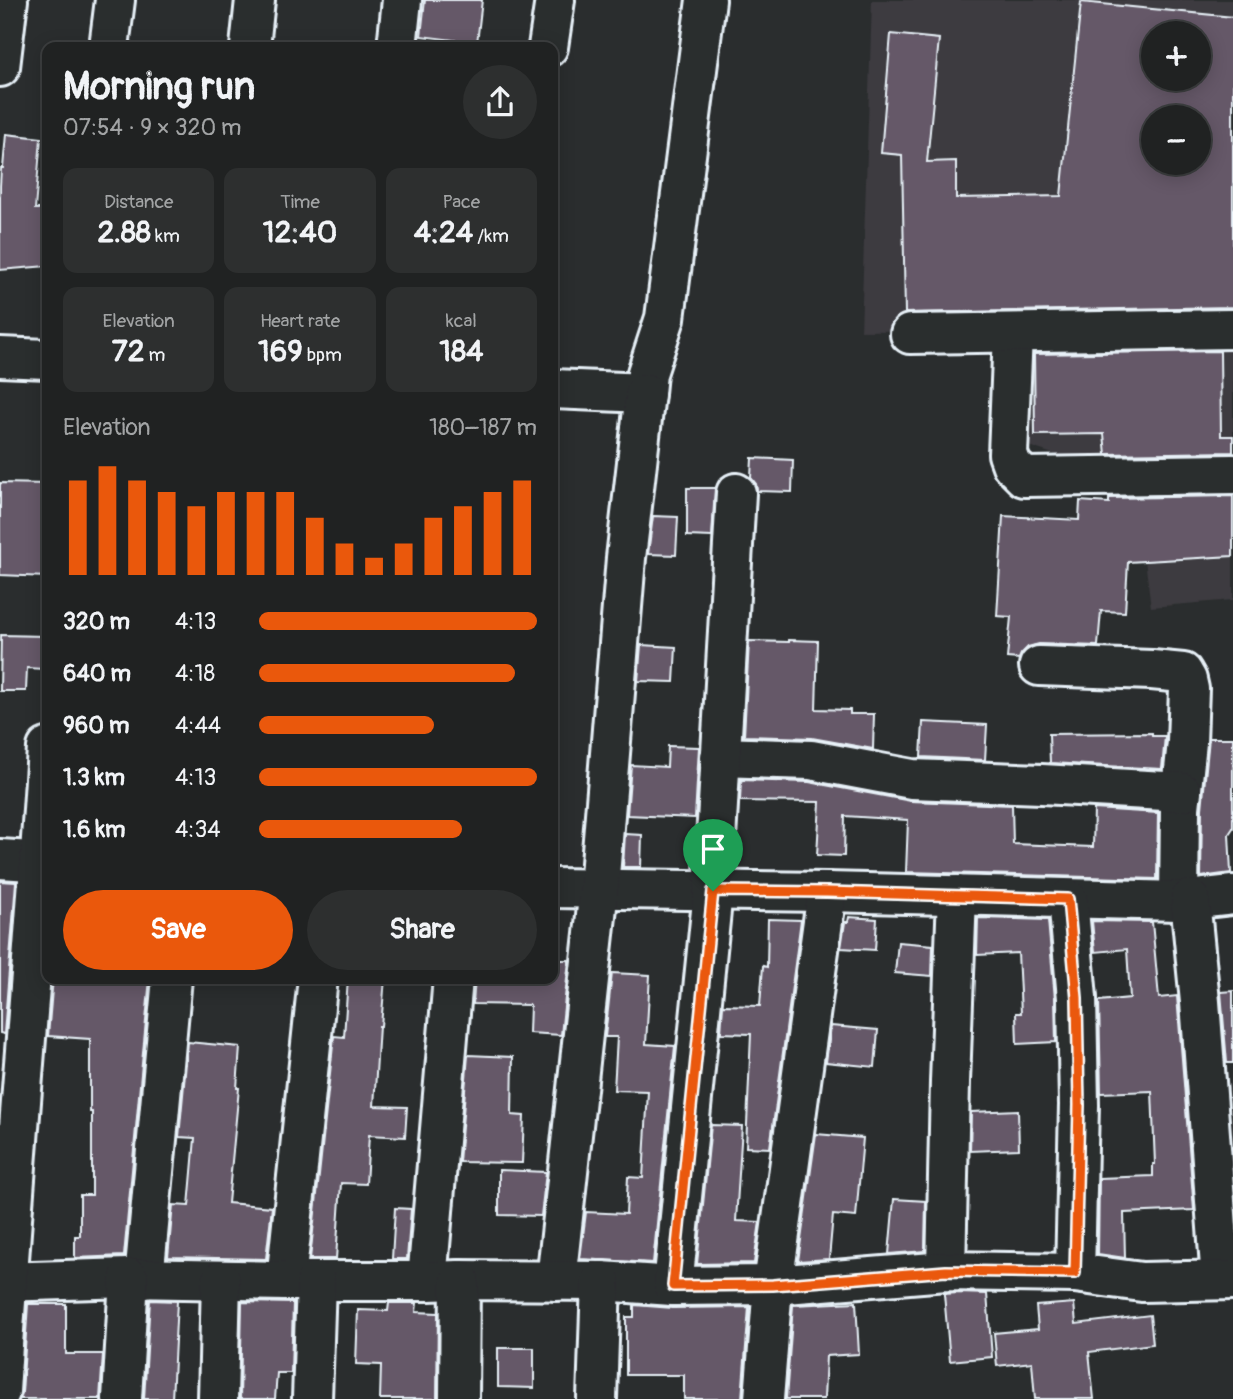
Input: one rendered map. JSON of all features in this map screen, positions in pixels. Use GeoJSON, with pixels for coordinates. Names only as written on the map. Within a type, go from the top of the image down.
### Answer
{"type":"FeatureCollection","features":[{"type":"Feature","properties":{"kind":"street"},"geometry":{"type":"LineString","coordinates":[[0,66],[8,0]]}},
{"type":"Feature","properties":{"kind":"street"},"geometry":{"type":"LineString","coordinates":[[110,42],[115,0]]}},
{"type":"Feature","properties":{"kind":"street"},"geometry":{"type":"LineString","coordinates":[[251,42],[255,0]]}},
{"type":"Feature","properties":{"kind":"street"},"geometry":{"type":"LineString","coordinates":[[398,42],[402,0]]}},
{"type":"Feature","properties":{"kind":"street"},"geometry":{"type":"LineString","coordinates":[[549,42],[555,0]]}},
{"type":"Feature","properties":{"kind":"street"},"geometry":{"type":"LineString","coordinates":[[556,1281],[599,888],[626,558],[647,373],[665,318],[706,0]]}},
{"type":"Feature","properties":{"kind":"street"},"geometry":{"type":"LineString","coordinates":[[910,334],[1233,329]]}},
{"type":"Feature","properties":{"kind":"street"},"geometry":{"type":"LineString","coordinates":[[1013,333],[1009,454],[1012,465],[1024,477],[1233,474]]}},
{"type":"Feature","properties":{"kind":"street"},"geometry":{"type":"LineString","coordinates":[[0,357],[42,359]]}},
{"type":"Feature","properties":{"kind":"street"},"geometry":{"type":"LineString","coordinates":[[558,388],[645,393]]}},
{"type":"Feature","properties":{"kind":"street"},"geometry":{"type":"LineString","coordinates":[[673,1286],[713,891],[736,492]]}},
{"type":"Feature","properties":{"kind":"street"},"geometry":{"type":"LineString","coordinates":[[3,1282],[137,1278],[601,1281],[673,1286],[773,1285],[946,1271],[1075,1273],[1142,1282],[1227,1280],[1184,900],[1180,808],[1187,742],[1187,680],[1183,673],[1152,670],[1039,666]]}},
{"type":"Feature","properties":{"kind":"street"},"geometry":{"type":"LineString","coordinates":[[720,757],[811,760],[912,779],[1182,792]]}},
{"type":"Feature","properties":{"kind":"street"},"geometry":{"type":"LineString","coordinates":[[0,859],[42,862]]}},
{"type":"Feature","properties":{"kind":"street"},"geometry":{"type":"LineString","coordinates":[[0,1392],[3,1282],[42,882]]}},
{"type":"Feature","properties":{"kind":"street"},"geometry":{"type":"LineString","coordinates":[[558,888],[1068,899],[1184,900],[1233,895]]}},
{"type":"Feature","properties":{"kind":"street"},"geometry":{"type":"LineString","coordinates":[[764,1399],[773,1285],[827,892]]}},
{"type":"Feature","properties":{"kind":"street"},"geometry":{"type":"LineString","coordinates":[[946,1271],[957,895]]}},
{"type":"Feature","properties":{"kind":"street"},"geometry":{"type":"LineString","coordinates":[[1068,899],[1077,998],[1079,1105],[1075,1273]]}},
{"type":"Feature","properties":{"kind":"street"},"geometry":{"type":"LineString","coordinates":[[122,1399],[171,984]]}},
{"type":"Feature","properties":{"kind":"street"},"geometry":{"type":"LineString","coordinates":[[312,1399],[301,1281],[318,984]]}},
{"type":"Feature","properties":{"kind":"street"},"geometry":{"type":"LineString","coordinates":[[453,984],[443,1280],[459,1399]]}},
{"type":"Feature","properties":{"kind":"street"},"geometry":{"type":"LineString","coordinates":[[218,1399],[221,1280]]}},
{"type":"Feature","properties":{"kind":"street"},"geometry":{"type":"LineString","coordinates":[[597,1399],[601,1281]]}},
{"type":"Feature","properties":{"kind":"shaded area"},"geometry":{"type":"Polygon","coordinates":[[[872,0],[1233,0],[1233,600],[1151,607],[1135,481],[998,436],[997,330],[861,331],[872,0]]]}},
{"type":"Feature","properties":{"kind":"building"},"geometry":{"type":"Polygon","coordinates":[[[425,0],[482,0],[477,42],[421,36],[425,0]]]}},
{"type":"Feature","properties":{"kind":"building"},"geometry":{"type":"Polygon","coordinates":[[[1081,2],[1233,17],[1233,307],[905,313],[902,155],[881,153],[891,34],[939,39],[927,162],[956,161],[956,198],[1061,196],[1081,2]]]}},
{"type":"Feature","properties":{"kind":"building"},"geometry":{"type":"Polygon","coordinates":[[[6,134],[41,138],[35,209],[42,209],[42,266],[0,270],[0,186],[6,134]]]}},
{"type":"Feature","properties":{"kind":"building"},"geometry":{"type":"Polygon","coordinates":[[[1220,351],[1221,436],[1233,436],[1233,452],[1106,454],[1104,434],[1035,435],[1034,354],[1220,351]]]}},
{"type":"Feature","properties":{"kind":"building"},"geometry":{"type":"Polygon","coordinates":[[[752,458],[793,460],[792,492],[757,491],[751,478],[752,458]]]}},
{"type":"Feature","properties":{"kind":"building"},"geometry":{"type":"Polygon","coordinates":[[[0,483],[42,484],[42,577],[0,575],[0,483]]]}},
{"type":"Feature","properties":{"kind":"building"},"geometry":{"type":"Polygon","coordinates":[[[687,488],[715,488],[712,537],[687,536],[687,488]]]}},
{"type":"Feature","properties":{"kind":"building"},"geometry":{"type":"Polygon","coordinates":[[[1233,496],[1233,556],[1128,562],[1125,612],[1101,611],[1098,646],[1039,644],[1028,647],[1019,659],[1007,658],[1011,617],[997,616],[1003,516],[1079,520],[1080,501],[1109,503],[1109,498],[1233,496]]]}},
{"type":"Feature","properties":{"kind":"building"},"geometry":{"type":"Polygon","coordinates":[[[653,516],[678,517],[676,555],[648,554],[653,516]]]}},
{"type":"Feature","properties":{"kind":"building"},"geometry":{"type":"Polygon","coordinates":[[[1,635],[42,636],[42,669],[27,668],[26,691],[0,691],[1,635]]]}},
{"type":"Feature","properties":{"kind":"building"},"geometry":{"type":"Polygon","coordinates":[[[749,641],[818,641],[816,709],[874,714],[873,749],[812,738],[744,736],[749,641]]]}},
{"type":"Feature","properties":{"kind":"building"},"geometry":{"type":"Polygon","coordinates":[[[641,645],[676,647],[674,682],[638,681],[641,645]]]}},
{"type":"Feature","properties":{"kind":"building"},"geometry":{"type":"Polygon","coordinates":[[[923,722],[987,725],[985,760],[921,757],[923,722]]]}},
{"type":"Feature","properties":{"kind":"building"},"geometry":{"type":"Polygon","coordinates":[[[1152,733],[1152,736],[1165,736],[1162,769],[1050,763],[1049,734],[1152,733]]]}},
{"type":"Feature","properties":{"kind":"building"},"geometry":{"type":"Polygon","coordinates":[[[1209,738],[1233,738],[1233,828],[1229,834],[1231,873],[1201,877],[1202,809],[1209,738]]]}},
{"type":"Feature","properties":{"kind":"building"},"geometry":{"type":"Polygon","coordinates":[[[668,746],[699,747],[695,818],[627,815],[631,765],[667,767],[668,746]]]}},
{"type":"Feature","properties":{"kind":"building"},"geometry":{"type":"Polygon","coordinates":[[[741,780],[809,782],[911,801],[1012,805],[1013,844],[1093,847],[1094,809],[1158,813],[1157,879],[906,872],[908,820],[845,816],[844,856],[817,855],[820,802],[740,801],[741,780]]]}},
{"type":"Feature","properties":{"kind":"building"},"geometry":{"type":"Polygon","coordinates":[[[625,834],[642,835],[641,867],[623,867],[625,834]]]}},
{"type":"Feature","properties":{"kind":"building"},"geometry":{"type":"Polygon","coordinates":[[[0,881],[16,882],[4,1034],[0,1033],[0,881]]]}},
{"type":"Feature","properties":{"kind":"building"},"geometry":{"type":"Polygon","coordinates":[[[849,917],[877,919],[875,950],[841,948],[845,922],[848,922],[849,917]]]}},
{"type":"Feature","properties":{"kind":"building"},"geometry":{"type":"Polygon","coordinates":[[[978,918],[1048,920],[1056,1042],[1017,1044],[1016,1013],[1021,1013],[1018,953],[977,955],[978,918]]]}},
{"type":"Feature","properties":{"kind":"building"},"geometry":{"type":"Polygon","coordinates":[[[768,919],[801,920],[770,1148],[746,1147],[751,1034],[721,1033],[723,1005],[760,1006],[763,966],[767,967],[768,919]]]}},
{"type":"Feature","properties":{"kind":"building"},"geometry":{"type":"Polygon","coordinates":[[[1092,921],[1152,922],[1159,998],[1177,996],[1194,1210],[1124,1213],[1125,1258],[1098,1254],[1099,1178],[1153,1176],[1155,1164],[1152,1091],[1101,1093],[1099,1001],[1130,998],[1127,949],[1095,952],[1092,921]]]}},
{"type":"Feature","properties":{"kind":"building"},"geometry":{"type":"Polygon","coordinates":[[[898,942],[933,945],[932,976],[895,973],[898,942]]]}},
{"type":"Feature","properties":{"kind":"building"},"geometry":{"type":"Polygon","coordinates":[[[558,960],[569,960],[561,1035],[529,1033],[530,1005],[473,1004],[475,984],[558,984],[558,960]]]}},
{"type":"Feature","properties":{"kind":"building"},"geometry":{"type":"Polygon","coordinates":[[[612,973],[650,975],[646,1044],[675,1046],[653,1263],[580,1259],[586,1212],[626,1214],[628,1177],[643,1178],[648,1091],[614,1090],[617,1037],[605,1037],[612,973]]]}},
{"type":"Feature","properties":{"kind":"building"},"geometry":{"type":"Polygon","coordinates":[[[52,984],[149,984],[124,1256],[75,1258],[75,1236],[80,1236],[80,1195],[92,1195],[90,1039],[48,1036],[52,984]]]}},
{"type":"Feature","properties":{"kind":"building"},"geometry":{"type":"Polygon","coordinates":[[[348,984],[384,984],[374,1106],[407,1107],[405,1137],[369,1135],[366,1184],[341,1183],[336,1259],[310,1259],[334,1036],[344,1037],[348,984]]]}},
{"type":"Feature","properties":{"kind":"building"},"geometry":{"type":"Polygon","coordinates":[[[1233,991],[1233,1063],[1227,1063],[1221,992],[1233,991]]]}},
{"type":"Feature","properties":{"kind":"building"},"geometry":{"type":"Polygon","coordinates":[[[831,1026],[878,1030],[875,1067],[826,1062],[831,1026]]]}},
{"type":"Feature","properties":{"kind":"building"},"geometry":{"type":"Polygon","coordinates":[[[188,1042],[240,1047],[239,1088],[228,1203],[272,1207],[266,1259],[168,1257],[173,1205],[189,1206],[195,1138],[179,1137],[188,1042]]]}},
{"type":"Feature","properties":{"kind":"building"},"geometry":{"type":"Polygon","coordinates":[[[468,1055],[513,1057],[512,1115],[524,1116],[522,1163],[459,1162],[468,1055]]]}},
{"type":"Feature","properties":{"kind":"building"},"geometry":{"type":"Polygon","coordinates":[[[1018,1110],[1019,1149],[970,1151],[971,1112],[1018,1110]]]}},
{"type":"Feature","properties":{"kind":"building"},"geometry":{"type":"Polygon","coordinates":[[[711,1125],[742,1126],[736,1221],[760,1222],[754,1263],[697,1264],[711,1125]]]}},
{"type":"Feature","properties":{"kind":"building"},"geometry":{"type":"Polygon","coordinates":[[[816,1134],[863,1138],[856,1217],[833,1215],[829,1259],[798,1261],[816,1134]]]}},
{"type":"Feature","properties":{"kind":"building"},"geometry":{"type":"Polygon","coordinates":[[[499,1170],[546,1172],[541,1216],[499,1215],[499,1170]]]}},
{"type":"Feature","properties":{"kind":"building"},"geometry":{"type":"Polygon","coordinates":[[[894,1199],[926,1201],[925,1251],[889,1254],[894,1199]]]}},
{"type":"Feature","properties":{"kind":"building"},"geometry":{"type":"Polygon","coordinates":[[[395,1208],[411,1209],[407,1259],[392,1259],[395,1208]]]}},
{"type":"Feature","properties":{"kind":"building"},"geometry":{"type":"Polygon","coordinates":[[[944,1294],[987,1294],[992,1357],[950,1361],[944,1294]]]}},
{"type":"Feature","properties":{"kind":"building"},"geometry":{"type":"Polygon","coordinates":[[[150,1300],[177,1301],[172,1399],[144,1399],[150,1300]]]}},
{"type":"Feature","properties":{"kind":"building"},"geometry":{"type":"Polygon","coordinates":[[[242,1302],[293,1303],[291,1373],[277,1373],[275,1399],[240,1399],[242,1302]]]}},
{"type":"Feature","properties":{"kind":"building"},"geometry":{"type":"Polygon","coordinates":[[[856,1302],[859,1354],[826,1356],[824,1399],[786,1399],[793,1305],[856,1302]]]}},
{"type":"Feature","properties":{"kind":"building"},"geometry":{"type":"Polygon","coordinates":[[[389,1303],[417,1303],[416,1312],[438,1313],[437,1399],[380,1399],[381,1365],[356,1364],[358,1310],[388,1311],[389,1303]]]}},
{"type":"Feature","properties":{"kind":"building"},"geometry":{"type":"Polygon","coordinates":[[[1074,1303],[1076,1324],[1150,1315],[1153,1344],[1089,1352],[1094,1399],[1035,1399],[1032,1362],[997,1366],[994,1333],[1038,1329],[1036,1306],[1074,1303]]]}},
{"type":"Feature","properties":{"kind":"building"},"geometry":{"type":"Polygon","coordinates":[[[28,1304],[66,1304],[66,1354],[103,1354],[100,1399],[20,1399],[28,1304]]]}},
{"type":"Feature","properties":{"kind":"building"},"geometry":{"type":"Polygon","coordinates":[[[634,1305],[673,1308],[749,1307],[742,1399],[684,1399],[684,1375],[626,1375],[626,1317],[634,1317],[634,1305]]]}},
{"type":"Feature","properties":{"kind":"building"},"geometry":{"type":"Polygon","coordinates":[[[498,1348],[534,1348],[534,1388],[498,1387],[498,1348]]]}},
{"type":"Feature","properties":{"kind":"route"},"geometry":{"type":"LineString","coordinates":[[713,891],[1068,899],[1077,998],[1079,1105],[1075,1273],[946,1271],[773,1285],[673,1286],[713,891]]}}]}
